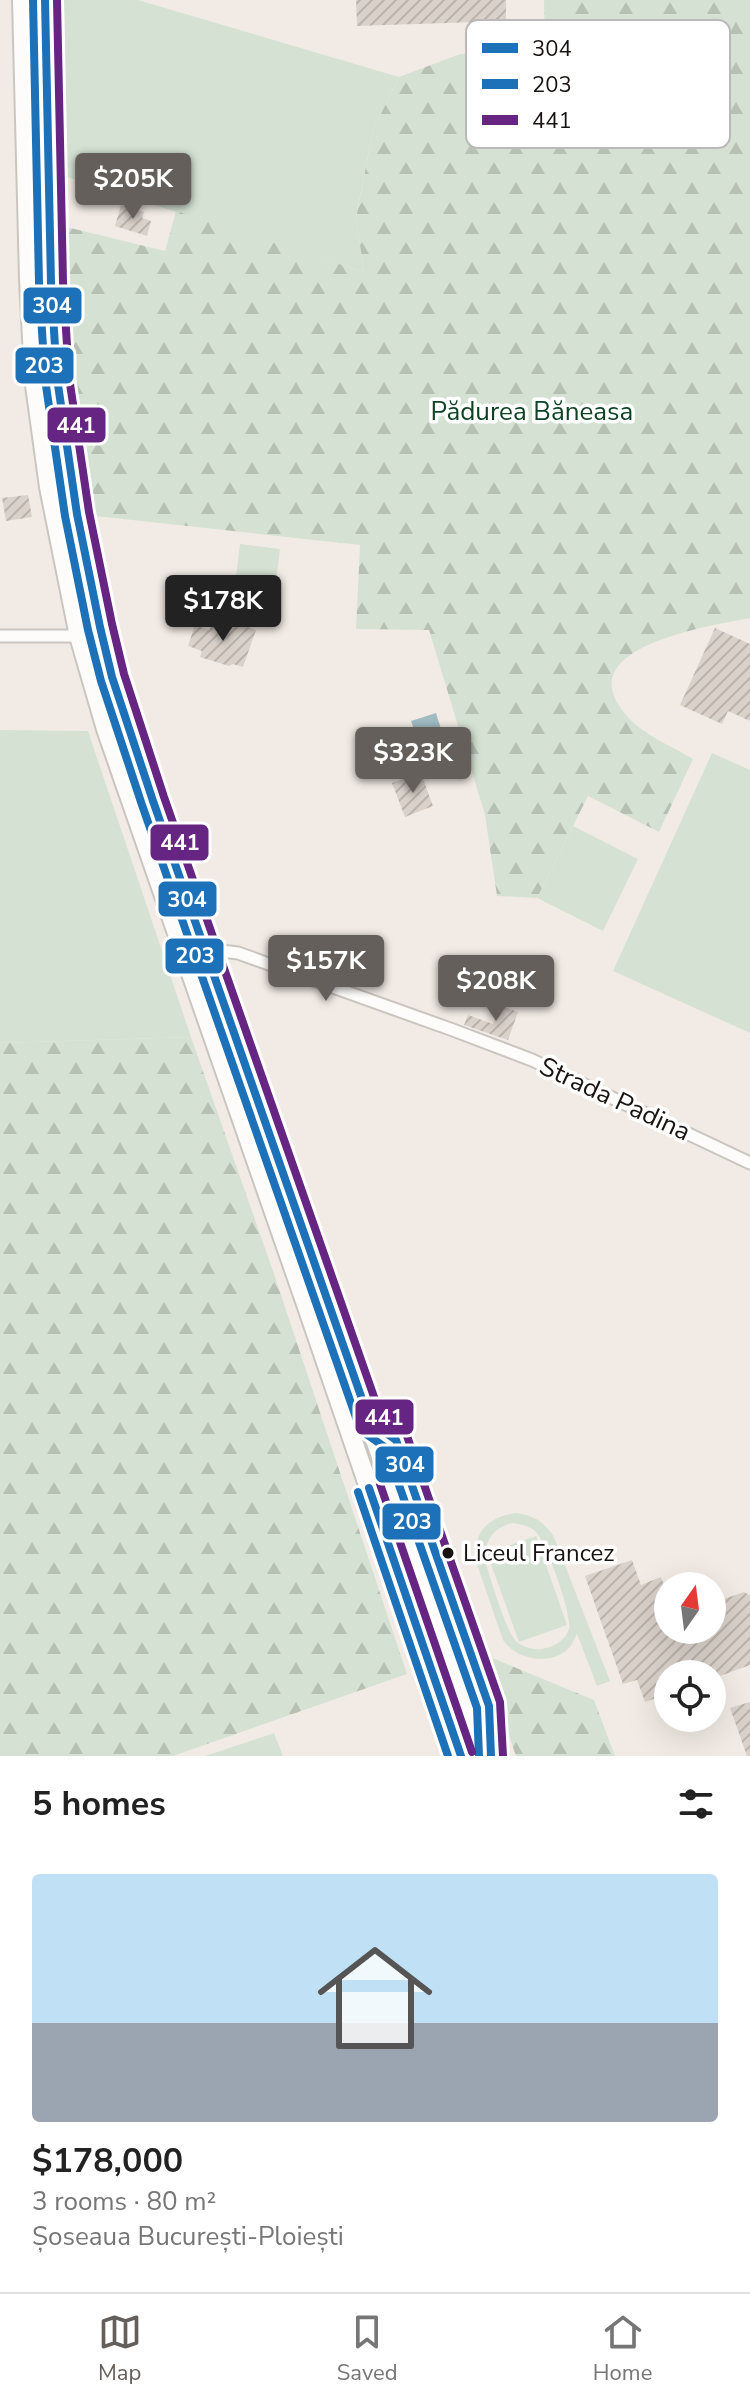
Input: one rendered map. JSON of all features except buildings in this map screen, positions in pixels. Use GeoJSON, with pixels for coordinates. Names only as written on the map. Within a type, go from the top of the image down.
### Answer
{"type":"FeatureCollection","features":[{"type":"Feature","properties":{"kind":"highway"},"geometry":{"type":"LineString","coordinates":[[22,0],[34,378],[49,487],[79,636],[110,743],[461,1756]]}},
{"type":"Feature","properties":{"kind":"highway"},"geometry":{"type":"LineString","coordinates":[[45,0],[57,378],[77,514],[112,677],[485,1756]]}},
{"type":"Feature","properties":{"kind":"street"},"geometry":{"type":"LineString","coordinates":[[0,636],[79,636]]}},
{"type":"Feature","properties":{"kind":"street","name":"Strada Padina"},"geometry":{"type":"LineString","coordinates":[[205,949],[238,953],[532,1060],[750,1163]]}},
{"type":"Feature","properties":{"kind":"green space"},"geometry":{"type":"Polygon","coordinates":[[[64,0],[138,0],[399,77],[373,130],[356,217],[364,272],[67,177],[64,0]]]}},
{"type":"Feature","properties":{"kind":"green space","name":"Pădurea Băneasa"},"geometry":{"type":"Polygon","coordinates":[[[544,0],[750,0],[750,618],[672,636],[624,660],[613,677],[615,699],[641,729],[693,759],[659,832],[588,796],[537,898],[497,896],[485,815],[429,630],[356,629],[360,545],[77,514],[50,223],[165,251],[176,211],[364,272],[356,218],[373,130],[399,77],[460,54],[466,54],[466,148],[730,148],[730,20],[544,20],[544,0]]]}},
{"type":"Feature","properties":{"kind":"green space"},"geometry":{"type":"Polygon","coordinates":[[[240,544],[280,549],[271,624],[231,619],[240,544]]]}},
{"type":"Feature","properties":{"kind":"green space"},"geometry":{"type":"Polygon","coordinates":[[[0,730],[88,731],[191,1037],[0,1043],[0,730]]]}},
{"type":"Feature","properties":{"kind":"green space"},"geometry":{"type":"Polygon","coordinates":[[[712,753],[750,770],[750,1033],[613,971],[712,753]]]}},
{"type":"Feature","properties":{"kind":"green space"},"geometry":{"type":"Polygon","coordinates":[[[573,826],[638,859],[603,931],[537,898],[573,826]]]}},
{"type":"Feature","properties":{"kind":"green space"},"geometry":{"type":"Polygon","coordinates":[[[191,1037],[274,1274],[407,1674],[173,1756],[0,1756],[0,1043],[191,1037]]]}},
{"type":"Feature","properties":{"kind":"green space"},"geometry":{"type":"Polygon","coordinates":[[[516,1513],[542,1523],[554,1537],[610,1681],[597,1686],[577,1634],[567,1650],[542,1659],[524,1656],[503,1640],[474,1556],[478,1538],[486,1526],[516,1513]],[[512,1523],[491,1536],[485,1561],[512,1636],[523,1646],[535,1649],[550,1647],[566,1636],[569,1629],[563,1595],[535,1531],[512,1523]]]}},
{"type":"Feature","properties":{"kind":"green space"},"geometry":{"type":"Polygon","coordinates":[[[536,1536],[567,1625],[519,1642],[487,1553],[536,1536]]]}},
{"type":"Feature","properties":{"kind":"green space"},"geometry":{"type":"Polygon","coordinates":[[[480,1653],[594,1700],[615,1756],[516,1756],[480,1653]]]}},
{"type":"Feature","properties":{"kind":"green space"},"geometry":{"type":"Polygon","coordinates":[[[274,1733],[283,1756],[205,1756],[274,1733]]]}},
{"type":"Feature","properties":{"kind":"water"},"geometry":{"type":"Polygon","coordinates":[[[436,713],[441,729],[417,737],[411,721],[436,713]]]}},
{"type":"Feature","properties":{"kind":"transit line","name":"203"},"geometry":{"type":"LineString","coordinates":[[33,0],[39,283],[45,379],[65,516],[88,630],[101,681],[142,805],[359,1426],[386,1448],[477,1708],[479,1756]]}},
{"type":"Feature","properties":{"kind":"transit line","name":"304"},"geometry":{"type":"LineString","coordinates":[[45,0],[51,283],[57,378],[77,514],[112,677],[370,1422],[396,1440],[489,1706],[491,1756]]}},
{"type":"Feature","properties":{"kind":"transit line","name":"441"},"geometry":{"type":"LineString","coordinates":[[57,0],[63,282],[69,377],[89,512],[124,674],[164,797],[380,1414],[407,1436],[500,1702],[503,1756]]}},
{"type":"Feature","properties":{"kind":"transit line","name":"441"},"geometry":{"type":"LineString","coordinates":[[380,1484],[472,1752]]}},
{"type":"Feature","properties":{"kind":"transit line","name":"304"},"geometry":{"type":"LineString","coordinates":[[369,1488],[461,1756]]}},
{"type":"Feature","properties":{"kind":"transit line","name":"203"},"geometry":{"type":"LineString","coordinates":[[358,1492],[448,1756]]}},
{"type":"Feature","properties":{"kind":"place","name":"Liceul Francez"},"geometry":{"type":"Point","coordinates":[448,1553]}}]}
